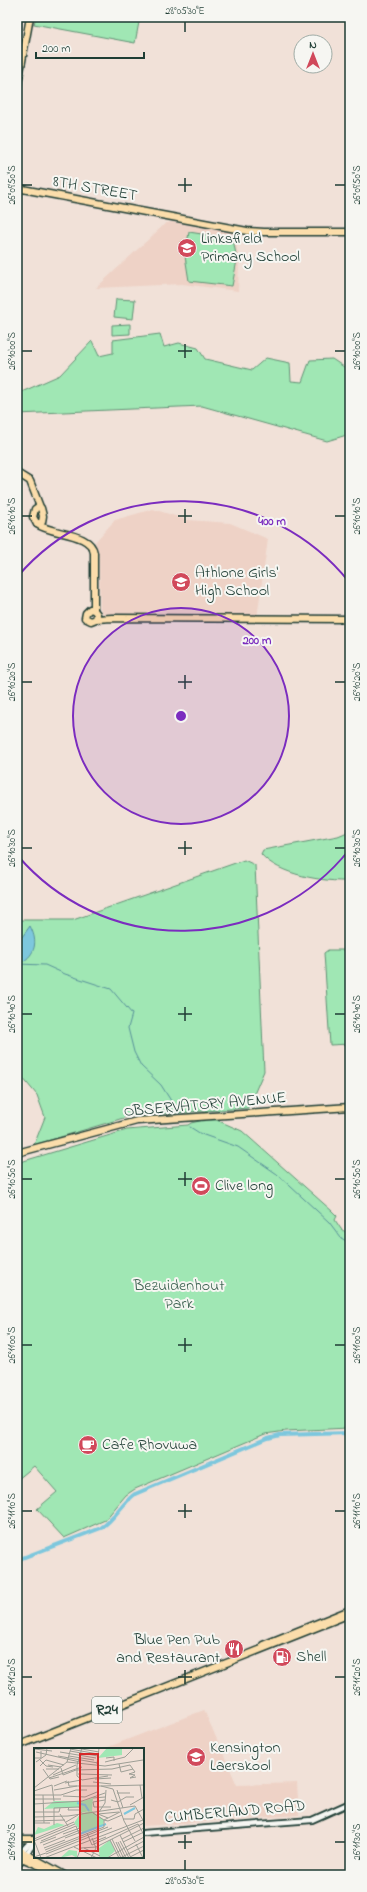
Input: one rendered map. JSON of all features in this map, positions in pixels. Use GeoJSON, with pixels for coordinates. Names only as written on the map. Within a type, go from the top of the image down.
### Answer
{"type":"FeatureCollection","features":[{"type":"Feature","properties":{"kind":"main road"},"geometry":{"type":"LineString","coordinates":[[17,90],[30,17]]}},
{"type":"Feature","properties":{"kind":"main road","name":"8TH STREET"},"geometry":{"type":"LineString","coordinates":[[17,188],[256,232],[350,232]]}},
{"type":"Feature","properties":{"kind":"main road"},"geometry":{"type":"LineString","coordinates":[[17,473],[28,480],[34,491],[38,507],[49,529]]}},
{"type":"Feature","properties":{"kind":"main road"},"geometry":{"type":"LineString","coordinates":[[38,507],[33,515],[37,524],[84,539],[90,543],[94,553],[94,613],[112,618],[350,619]]}},
{"type":"Feature","properties":{"kind":"main road"},"geometry":{"type":"LineString","coordinates":[[37,524],[42,523],[43,516]]}},
{"type":"Feature","properties":{"kind":"main road","name":"OBSERVATORY AVENUE"},"geometry":{"type":"LineString","coordinates":[[17,1153],[99,1130],[144,1120],[350,1106]]}},
{"type":"Feature","properties":{"kind":"main road"},"geometry":{"type":"LineString","coordinates":[[17,1156],[32,1149]]}},
{"type":"Feature","properties":{"kind":"main road","name":"R24"},"geometry":{"type":"LineString","coordinates":[[246,1654],[257,1647],[350,1610]]}},
{"type":"Feature","properties":{"kind":"main road","name":"R24"},"geometry":{"type":"LineString","coordinates":[[17,1746],[350,1614]]}},
{"type":"Feature","properties":{"kind":"main road"},"geometry":{"type":"LineString","coordinates":[[17,1839],[34,1840]]}},
{"type":"Feature","properties":{"kind":"main road"},"geometry":{"type":"LineString","coordinates":[[20,1857],[62,1874]]}},
{"type":"Feature","properties":{"kind":"street","name":"CUMBERLAND ROAD"},"geometry":{"type":"LineString","coordinates":[[144,1833],[312,1820],[350,1804]]}},
{"type":"Feature","properties":{"kind":"street"},"geometry":{"type":"LineString","coordinates":[[20,1857],[34,1840]]}},
{"type":"Feature","properties":{"kind":"shaded area","name":"Linksfield Primary School"},"geometry":{"type":"Polygon","coordinates":[[[173,222],[235,233],[239,262],[238,291],[182,284],[96,288],[166,223],[173,222]]]}},
{"type":"Feature","properties":{"kind":"shaded area","name":"Athlone Girls' High School"},"geometry":{"type":"Polygon","coordinates":[[[153,509],[188,520],[230,523],[268,539],[257,618],[106,619],[100,608],[99,556],[95,542],[115,520],[153,509]]]}},
{"type":"Feature","properties":{"kind":"shaded area","name":"Kensington Laerskool"},"geometry":{"type":"Polygon","coordinates":[[[204,1710],[237,1785],[297,1783],[299,1815],[144,1826],[144,1748],[106,1748],[204,1710]]]}},
{"type":"Feature","properties":{"kind":"green space"},"geometry":{"type":"Polygon","coordinates":[[[36,17],[140,17],[135,43],[34,24],[36,17]]]}},
{"type":"Feature","properties":{"kind":"green space"},"geometry":{"type":"Polygon","coordinates":[[[189,232],[233,239],[237,260],[232,286],[189,281],[185,256],[189,232]]]}},
{"type":"Feature","properties":{"kind":"green space"},"geometry":{"type":"Polygon","coordinates":[[[116,299],[135,300],[133,319],[114,317],[116,299]]]}},
{"type":"Feature","properties":{"kind":"green space"},"geometry":{"type":"Polygon","coordinates":[[[130,324],[130,334],[112,335],[112,325],[130,324]]]}},
{"type":"Feature","properties":{"kind":"green space"},"geometry":{"type":"Polygon","coordinates":[[[160,334],[164,347],[179,343],[198,348],[205,359],[252,370],[266,358],[290,363],[291,381],[302,382],[310,360],[332,359],[350,371],[350,434],[327,441],[202,406],[17,414],[17,394],[60,375],[92,341],[99,356],[113,353],[113,340],[160,334]]]}},
{"type":"Feature","properties":{"kind":"green space"},"geometry":{"type":"Polygon","coordinates":[[[350,831],[350,881],[328,880],[302,876],[278,867],[261,854],[263,850],[338,836],[350,831]]]}},
{"type":"Feature","properties":{"kind":"green space"},"geometry":{"type":"Polygon","coordinates":[[[244,860],[255,865],[264,1071],[248,1108],[130,1116],[34,1145],[45,1117],[37,1095],[17,1071],[17,920],[73,920],[244,860]]]}},
{"type":"Feature","properties":{"kind":"green space"},"geometry":{"type":"Polygon","coordinates":[[[328,950],[350,950],[350,1044],[330,1045],[324,953],[328,950]]]}},
{"type":"Feature","properties":{"kind":"green space","name":"Bezuidenhout Park"},"geometry":{"type":"Polygon","coordinates":[[[212,1118],[242,1131],[332,1211],[337,1216],[335,1220],[341,1229],[350,1235],[349,1428],[286,1431],[265,1434],[135,1489],[126,1495],[105,1520],[64,1538],[37,1509],[57,1492],[34,1466],[17,1480],[17,1163],[127,1130],[188,1125],[212,1118]]]}},
{"type":"Feature","properties":{"kind":"water"},"geometry":{"type":"Polygon","coordinates":[[[30,926],[35,940],[33,949],[31,954],[24,961],[17,961],[17,939],[22,937],[30,926]]]}},
{"type":"Feature","properties":{"kind":"waterway"},"geometry":{"type":"LineString","coordinates":[[17,964],[45,965],[65,974],[111,989],[132,1014],[128,1028],[134,1052],[141,1066],[161,1085],[180,1115]]}},
{"type":"Feature","properties":{"kind":"waterway"},"geometry":{"type":"LineString","coordinates":[[190,1127],[201,1134],[238,1147],[277,1174],[329,1222],[341,1238],[350,1243]]}},
{"type":"Feature","properties":{"kind":"waterway"},"geometry":{"type":"LineString","coordinates":[[17,1560],[101,1528],[135,1494],[268,1438],[280,1435],[350,1433]]}},
{"type":"Feature","properties":{"kind":"place","name":"Linksfield Primary School"},"geometry":{"type":"Point","coordinates":[187,248]}},
{"type":"Feature","properties":{"kind":"place","name":"Athlone Girls' High School"},"geometry":{"type":"Point","coordinates":[181,582]}},
{"type":"Feature","properties":{"kind":"place","name":"Clive long"},"geometry":{"type":"Point","coordinates":[201,1186]}},
{"type":"Feature","properties":{"kind":"place","name":"Cafe Rhovuwa"},"geometry":{"type":"Point","coordinates":[88,1445]}},
{"type":"Feature","properties":{"kind":"place","name":"Blue Pen Pub and Restaurant"},"geometry":{"type":"Point","coordinates":[234,1649]}},
{"type":"Feature","properties":{"kind":"place","name":"Shell"},"geometry":{"type":"Point","coordinates":[282,1657]}},
{"type":"Feature","properties":{"kind":"place","name":"Kensington Laerskool"},"geometry":{"type":"Point","coordinates":[196,1757]}}]}
